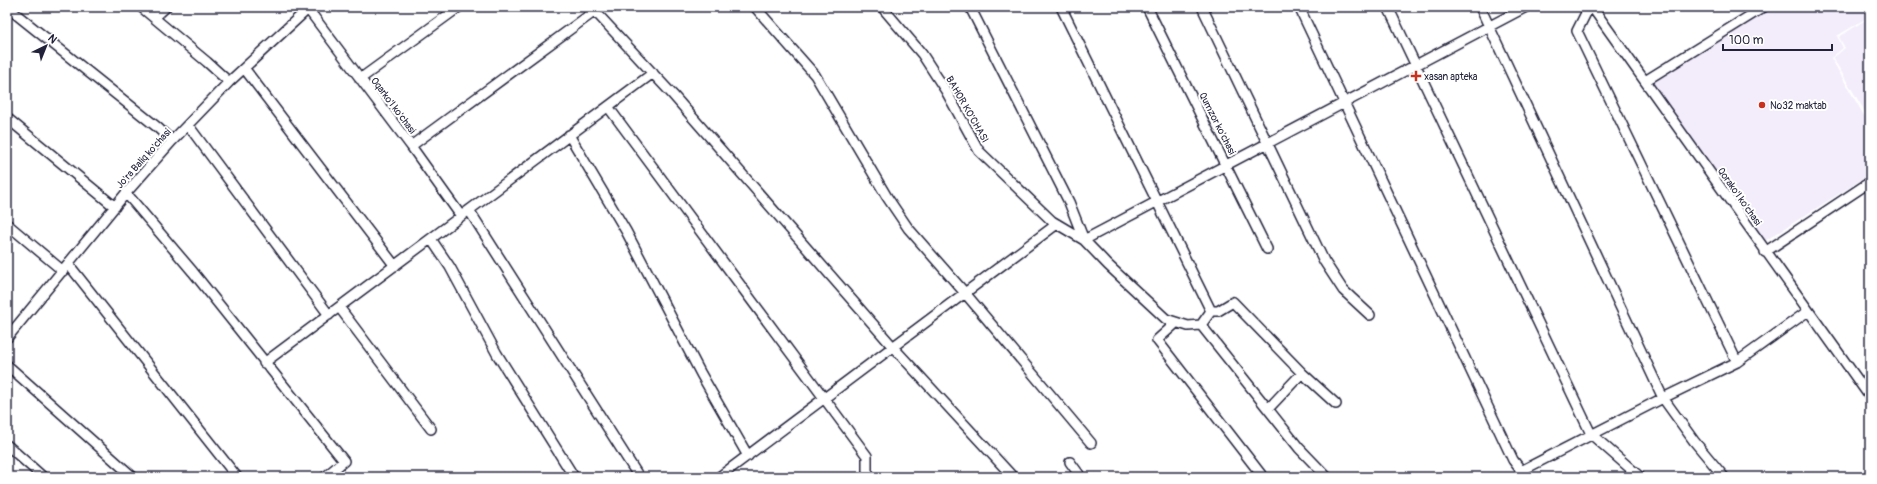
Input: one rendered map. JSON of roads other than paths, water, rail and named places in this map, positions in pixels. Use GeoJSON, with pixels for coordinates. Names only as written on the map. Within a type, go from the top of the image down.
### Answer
{"type":"FeatureCollection","features":[{"type":"Feature","properties":{"kind":"street"},"geometry":{"type":"LineString","coordinates":[[7,7],[157,127],[172,141]]}},
{"type":"Feature","properties":{"kind":"street"},"geometry":{"type":"LineString","coordinates":[[141,7],[207,62],[228,82]]}},
{"type":"Feature","properties":{"kind":"street"},"geometry":{"type":"LineString","coordinates":[[154,18],[166,7]]}},
{"type":"Feature","properties":{"kind":"street"},"geometry":{"type":"LineString","coordinates":[[360,79],[459,7]]}},
{"type":"Feature","properties":{"kind":"street"},"geometry":{"type":"LineString","coordinates":[[755,7],[815,75],[887,197],[908,228],[965,293],[1091,443]]}},
{"type":"Feature","properties":{"kind":"street","name":"BAHOR KO'CHASI"},"geometry":{"type":"LineString","coordinates":[[882,7],[926,60],[946,91],[979,152],[1052,221],[1084,240]]}},
{"type":"Feature","properties":{"kind":"street"},"geometry":{"type":"LineString","coordinates":[[970,7],[1069,202],[1084,240],[1108,266],[1166,319],[1188,326],[1201,325]]}},
{"type":"Feature","properties":{"kind":"street"},"geometry":{"type":"LineString","coordinates":[[1061,7],[1211,310]]}},
{"type":"Feature","properties":{"kind":"street","name":"Qumzor ko'chasi"},"geometry":{"type":"LineString","coordinates":[[1147,7],[1268,249]]}},
{"type":"Feature","properties":{"kind":"street"},"geometry":{"type":"LineString","coordinates":[[1202,7],[1324,261],[1343,290],[1370,315]]}},
{"type":"Feature","properties":{"kind":"street"},"geometry":{"type":"LineString","coordinates":[[1298,7],[1512,460],[1523,474],[1591,434],[1737,362],[1808,311]]}},
{"type":"Feature","properties":{"kind":"street"},"geometry":{"type":"LineString","coordinates":[[1388,7],[1591,434],[1640,477]]}},
{"type":"Feature","properties":{"kind":"street"},"geometry":{"type":"LineString","coordinates":[[1480,7],[1663,398],[1694,441],[1724,477]]}},
{"type":"Feature","properties":{"kind":"street"},"geometry":{"type":"LineString","coordinates":[[1084,240],[1415,64],[1526,7]]}},
{"type":"Feature","properties":{"kind":"street"},"geometry":{"type":"LineString","coordinates":[[1589,7],[1577,31],[1737,362]]}},
{"type":"Feature","properties":{"kind":"street","name":"Qorako'l ko'chasi"},"geometry":{"type":"LineString","coordinates":[[1592,7],[1765,252],[1870,397]]}},
{"type":"Feature","properties":{"kind":"street"},"geometry":{"type":"LineString","coordinates":[[1645,81],[1764,7]]}},
{"type":"Feature","properties":{"kind":"street","name":"Oqarko'l ko'chasi"},"geometry":{"type":"LineString","coordinates":[[309,8],[461,216]]}},
{"type":"Feature","properties":{"kind":"street","name":"Jo'ra Baliq ko'chasi"},"geometry":{"type":"LineString","coordinates":[[7,337],[66,268],[126,193],[172,141],[228,82],[309,8]]}},
{"type":"Feature","properties":{"kind":"street"},"geometry":{"type":"LineString","coordinates":[[411,146],[593,9],[653,73],[893,347],[1013,477]]}},
{"type":"Feature","properties":{"kind":"street"},"geometry":{"type":"LineString","coordinates":[[244,68],[395,266]]}},
{"type":"Feature","properties":{"kind":"street"},"geometry":{"type":"LineString","coordinates":[[264,363],[569,136],[609,108],[653,73]]}},
{"type":"Feature","properties":{"kind":"street"},"geometry":{"type":"LineString","coordinates":[[609,108],[867,456],[867,471],[871,477]]}},
{"type":"Feature","properties":{"kind":"street"},"geometry":{"type":"LineString","coordinates":[[7,118],[115,207]]}},
{"type":"Feature","properties":{"kind":"street"},"geometry":{"type":"LineString","coordinates":[[188,125],[329,315]]}},
{"type":"Feature","properties":{"kind":"street"},"geometry":{"type":"LineString","coordinates":[[569,136],[626,231],[701,374],[748,456]]}},
{"type":"Feature","properties":{"kind":"street"},"geometry":{"type":"LineString","coordinates":[[1765,252],[1870,182]]}},
{"type":"Feature","properties":{"kind":"street"},"geometry":{"type":"LineString","coordinates":[[126,193],[193,272],[264,363],[344,461],[326,477]]}},
{"type":"Feature","properties":{"kind":"street"},"geometry":{"type":"LineString","coordinates":[[469,210],[639,477]]}},
{"type":"Feature","properties":{"kind":"street"},"geometry":{"type":"LineString","coordinates":[[7,224],[66,268],[237,477]]}},
{"type":"Feature","properties":{"kind":"street"},"geometry":{"type":"LineString","coordinates":[[719,477],[1057,224]]}},
{"type":"Feature","properties":{"kind":"street"},"geometry":{"type":"LineString","coordinates":[[431,239],[450,268],[497,354],[574,477]]}},
{"type":"Feature","properties":{"kind":"street"},"geometry":{"type":"LineString","coordinates":[[1211,310],[1218,310],[1233,302],[1302,374],[1336,404]]}},
{"type":"Feature","properties":{"kind":"street"},"geometry":{"type":"LineString","coordinates":[[339,308],[431,429]]}},
{"type":"Feature","properties":{"kind":"street"},"geometry":{"type":"LineString","coordinates":[[1201,325],[1211,310]]}},
{"type":"Feature","properties":{"kind":"street"},"geometry":{"type":"LineString","coordinates":[[1176,322],[1157,340],[1263,477]]}},
{"type":"Feature","properties":{"kind":"street"},"geometry":{"type":"LineString","coordinates":[[1201,325],[1299,448],[1327,477]]}},
{"type":"Feature","properties":{"kind":"street"},"geometry":{"type":"LineString","coordinates":[[7,365],[132,477]]}},
{"type":"Feature","properties":{"kind":"street"},"geometry":{"type":"LineString","coordinates":[[1268,409],[1302,374]]}},
{"type":"Feature","properties":{"kind":"street"},"geometry":{"type":"LineString","coordinates":[[7,445],[43,477]]}},
{"type":"Feature","properties":{"kind":"street"},"geometry":{"type":"LineString","coordinates":[[1070,462],[1081,477]]}},
{"type":"Feature","properties":{"kind":"place","name":"xasan apteka"},"geometry":{"type":"Point","coordinates":[1416,76]}},
{"type":"Feature","properties":{"kind":"place","name":"№32 maktab"},"geometry":{"type":"Point","coordinates":[1762,105]}}]}
